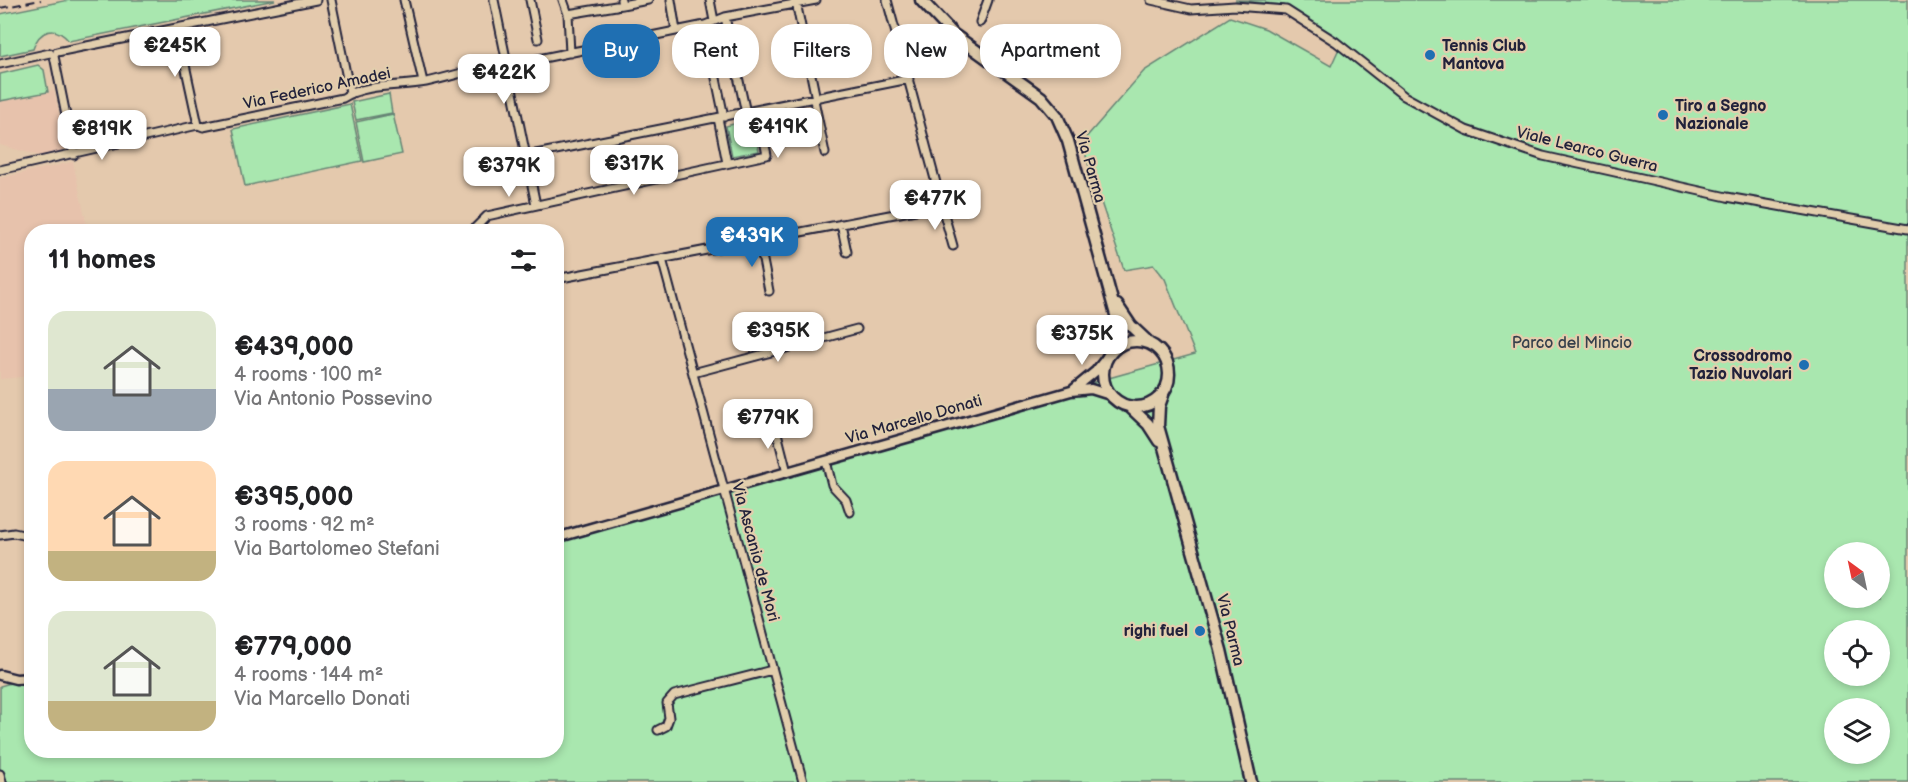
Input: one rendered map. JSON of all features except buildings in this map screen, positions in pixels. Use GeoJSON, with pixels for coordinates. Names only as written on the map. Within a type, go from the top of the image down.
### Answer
{"type":"FeatureCollection","features":[{"type":"Feature","properties":{"kind":"main road","name":"Via Parma"},"geometry":{"type":"LineString","coordinates":[[921,0],[953,34],[1041,97],[1057,116],[1068,141],[1112,297],[1118,330],[1110,353]]}},
{"type":"Feature","properties":{"kind":"main road","name":"Via Parma"},"geometry":{"type":"LineString","coordinates":[[1112,297],[1131,326],[1150,343]]}},
{"type":"Feature","properties":{"kind":"main road"},"geometry":{"type":"LineString","coordinates":[[1130,341],[1150,343],[1163,353],[1169,367],[1170,379],[1163,395],[1143,407],[1130,407],[1119,403],[1110,395],[1103,376],[1110,353],[1130,341]]}},
{"type":"Feature","properties":{"kind":"main road","name":"Via Parma"},"geometry":{"type":"LineString","coordinates":[[1163,395],[1157,418],[1221,650],[1251,782]]}},
{"type":"Feature","properties":{"kind":"main road","name":"Via Parma"},"geometry":{"type":"LineString","coordinates":[[1130,407],[1148,424],[1165,452]]}},
{"type":"Feature","properties":{"kind":"street"},"geometry":{"type":"LineString","coordinates":[[0,64],[316,0]]}},
{"type":"Feature","properties":{"kind":"street"},"geometry":{"type":"LineString","coordinates":[[331,0],[350,93]]}},
{"type":"Feature","properties":{"kind":"street"},"geometry":{"type":"LineString","coordinates":[[404,0],[423,82]]}},
{"type":"Feature","properties":{"kind":"street"},"geometry":{"type":"LineString","coordinates":[[494,0],[536,205]]}},
{"type":"Feature","properties":{"kind":"street"},"geometry":{"type":"LineString","coordinates":[[531,0],[538,39]]}},
{"type":"Feature","properties":{"kind":"street"},"geometry":{"type":"LineString","coordinates":[[563,0],[568,14],[570,53]]}},
{"type":"Feature","properties":{"kind":"street"},"geometry":{"type":"LineString","coordinates":[[568,14],[622,2],[648,0]]}},
{"type":"Feature","properties":{"kind":"street"},"geometry":{"type":"LineString","coordinates":[[671,0],[675,24]]}},
{"type":"Feature","properties":{"kind":"street"},"geometry":{"type":"LineString","coordinates":[[710,0],[714,21]]}},
{"type":"Feature","properties":{"kind":"street","name":"Via Federico Amadei"},"geometry":{"type":"LineString","coordinates":[[707,24],[725,17],[816,0]]}},
{"type":"Feature","properties":{"kind":"street"},"geometry":{"type":"LineString","coordinates":[[564,277],[841,225],[931,207],[937,203],[940,198],[887,0]]}},
{"type":"Feature","properties":{"kind":"street"},"geometry":{"type":"LineString","coordinates":[[980,22],[988,0]]}},
{"type":"Feature","properties":{"kind":"street","name":"Viale Learco Guerra"},"geometry":{"type":"LineString","coordinates":[[1151,0],[1191,9],[1235,6],[1286,10],[1336,42],[1404,96],[1466,130],[1543,156],[1726,197],[1908,229]]}},
{"type":"Feature","properties":{"kind":"street"},"geometry":{"type":"LineString","coordinates":[[796,2],[825,153]]}},
{"type":"Feature","properties":{"kind":"street"},"geometry":{"type":"LineString","coordinates":[[725,17],[746,113]]}},
{"type":"Feature","properties":{"kind":"street"},"geometry":{"type":"LineString","coordinates":[[179,29],[198,125]]}},
{"type":"Feature","properties":{"kind":"street","name":"Via Federico Amadei"},"geometry":{"type":"LineString","coordinates":[[0,170],[198,125],[203,127],[343,98],[350,93],[455,76],[475,68],[509,65],[672,32]]}},
{"type":"Feature","properties":{"kind":"street"},"geometry":{"type":"LineString","coordinates":[[54,54],[74,155]]}},
{"type":"Feature","properties":{"kind":"street"},"geometry":{"type":"LineString","coordinates":[[714,78],[727,164]]}},
{"type":"Feature","properties":{"kind":"street"},"geometry":{"type":"LineString","coordinates":[[526,156],[815,100],[909,79]]}},
{"type":"Feature","properties":{"kind":"street"},"geometry":{"type":"LineString","coordinates":[[479,224],[487,216],[767,155],[758,111]]}},
{"type":"Feature","properties":{"kind":"street"},"geometry":{"type":"LineString","coordinates":[[937,203],[942,207],[953,246]]}},
{"type":"Feature","properties":{"kind":"street"},"geometry":{"type":"LineString","coordinates":[[841,225],[847,252]]}},
{"type":"Feature","properties":{"kind":"street"},"geometry":{"type":"LineString","coordinates":[[759,240],[769,291]]}},
{"type":"Feature","properties":{"kind":"street","name":"Via Ascanio de Mori"},"geometry":{"type":"LineString","coordinates":[[662,259],[803,782]]}},
{"type":"Feature","properties":{"kind":"street"},"geometry":{"type":"LineString","coordinates":[[693,373],[857,329]]}},
{"type":"Feature","properties":{"kind":"street","name":"Via Marcello Donati"},"geometry":{"type":"LineString","coordinates":[[1071,391],[1096,371],[1110,353]]}},
{"type":"Feature","properties":{"kind":"street","name":"Via Marcello Donati"},"geometry":{"type":"LineString","coordinates":[[564,536],[1071,391],[1090,389],[1110,395]]}},
{"type":"Feature","properties":{"kind":"street"},"geometry":{"type":"LineString","coordinates":[[774,421],[787,472]]}},
{"type":"Feature","properties":{"kind":"street"},"geometry":{"type":"LineString","coordinates":[[826,461],[832,485],[846,500],[850,512]]}},
{"type":"Feature","properties":{"kind":"street"},"geometry":{"type":"LineString","coordinates":[[0,535],[14,533],[23,535]]}},
{"type":"Feature","properties":{"kind":"street"},"geometry":{"type":"LineString","coordinates":[[658,730],[666,726],[669,718],[667,703],[674,695],[772,670]]}},
{"type":"Feature","properties":{"kind":"street"},"geometry":{"type":"LineString","coordinates":[[0,675],[24,678]]}},
{"type":"Feature","properties":{"kind":"street"},"geometry":{"type":"LineString","coordinates":[[0,774],[3,782]]}},
{"type":"Feature","properties":{"kind":"shaded area"},"geometry":{"type":"Polygon","coordinates":[[[54,90],[66,146],[63,152],[40,156],[0,145],[0,101],[54,90]]]}},
{"type":"Feature","properties":{"kind":"shaded area"},"geometry":{"type":"Polygon","coordinates":[[[73,162],[86,224],[24,224],[24,377],[0,379],[0,178],[73,162]]]}},
{"type":"Feature","properties":{"kind":"green space"},"geometry":{"type":"Polygon","coordinates":[[[69,0],[275,0],[69,41],[58,32],[48,31],[39,37],[33,49],[0,56],[0,14],[69,0]]]}},
{"type":"Feature","properties":{"kind":"green space","name":"Parco del Mincio"},"geometry":{"type":"Polygon","coordinates":[[[1235,0],[1908,0],[1908,782],[0,782],[0,686],[24,679],[24,758],[564,758],[564,530],[1195,354],[1165,279],[1154,265],[1124,270],[1082,142],[1144,71],[1230,17],[1266,29],[1331,66],[1342,42],[1284,5],[1235,0]]]}},
{"type":"Feature","properties":{"kind":"green space"},"geometry":{"type":"Polygon","coordinates":[[[38,65],[44,70],[48,92],[0,101],[0,74],[38,65]]]}},
{"type":"Feature","properties":{"kind":"green space"},"geometry":{"type":"Polygon","coordinates":[[[389,94],[392,113],[356,120],[352,102],[389,94]]]}},
{"type":"Feature","properties":{"kind":"green space"},"geometry":{"type":"Polygon","coordinates":[[[350,104],[362,161],[245,186],[233,129],[350,104]]]}},
{"type":"Feature","properties":{"kind":"green space"},"geometry":{"type":"Polygon","coordinates":[[[393,114],[402,154],[364,162],[356,122],[393,114]]]}},
{"type":"Feature","properties":{"kind":"green space"},"geometry":{"type":"Polygon","coordinates":[[[753,119],[759,151],[732,156],[726,126],[753,119]]]}},
{"type":"Feature","properties":{"kind":"railway"},"geometry":{"type":"LineString","coordinates":[[0,8],[41,0]]}},
{"type":"Feature","properties":{"kind":"place","name":"Tennis Club Mantova"},"geometry":{"type":"Point","coordinates":[1430,55]}},
{"type":"Feature","properties":{"kind":"place","name":"Tiro a Segno Nazionale"},"geometry":{"type":"Point","coordinates":[1663,115]}},
{"type":"Feature","properties":{"kind":"place","name":"Crossodromo Tazio Nuvolari"},"geometry":{"type":"Point","coordinates":[1804,365]}},
{"type":"Feature","properties":{"kind":"place","name":"righi fuel"},"geometry":{"type":"Point","coordinates":[1200,631]}}]}
